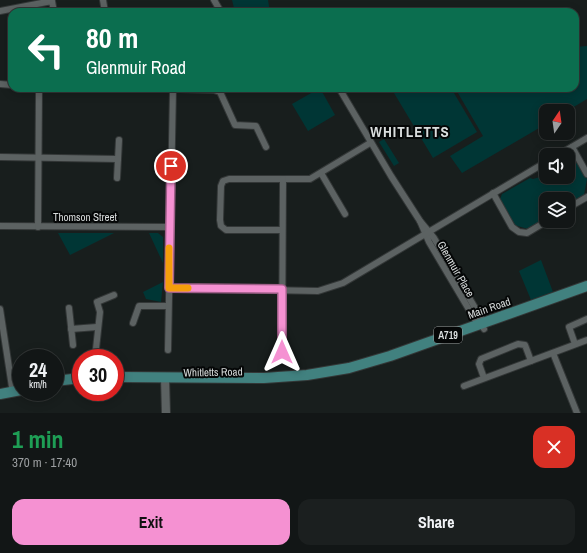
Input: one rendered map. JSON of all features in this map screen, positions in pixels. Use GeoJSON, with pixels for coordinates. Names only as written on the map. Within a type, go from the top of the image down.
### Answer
{"type":"FeatureCollection","features":[{"type":"Feature","properties":{"kind":"main road","name":"Main Road"},"geometry":{"type":"LineString","coordinates":[[308,378],[348,374],[393,362],[482,325],[587,286]]}},
{"type":"Feature","properties":{"kind":"main road","name":"Main Road"},"geometry":{"type":"LineString","coordinates":[[482,325],[587,292]]}},
{"type":"Feature","properties":{"kind":"main road","name":"Whitletts Road"},"geometry":{"type":"LineString","coordinates":[[124,378],[165,381]]}},
{"type":"Feature","properties":{"kind":"main road","name":"Whitletts Road"},"geometry":{"type":"LineString","coordinates":[[124,382],[308,378]]}},
{"type":"Feature","properties":{"kind":"main road"},"geometry":{"type":"LineString","coordinates":[[0,389],[12,388]]}},
{"type":"Feature","properties":{"kind":"main road"},"geometry":{"type":"LineString","coordinates":[[0,394],[12,390]]}},
{"type":"Feature","properties":{"kind":"street"},"geometry":{"type":"LineString","coordinates":[[16,8],[52,1],[53,8]]}},
{"type":"Feature","properties":{"kind":"street"},"geometry":{"type":"LineString","coordinates":[[38,227],[39,92]]}},
{"type":"Feature","properties":{"kind":"street"},"geometry":{"type":"LineString","coordinates":[[168,350],[172,92]]}},
{"type":"Feature","properties":{"kind":"street"},"geometry":{"type":"LineString","coordinates":[[220,92],[235,125],[256,126],[266,147]]}},
{"type":"Feature","properties":{"kind":"street","name":"Glenmuir Place"},"geometry":{"type":"LineString","coordinates":[[341,92],[370,143],[480,315],[482,325]]}},
{"type":"Feature","properties":{"kind":"street"},"geometry":{"type":"LineString","coordinates":[[587,138],[572,147],[587,174]]}},
{"type":"Feature","properties":{"kind":"street"},"geometry":{"type":"LineString","coordinates":[[118,178],[119,140]]}},
{"type":"Feature","properties":{"kind":"street"},"geometry":{"type":"LineString","coordinates":[[282,230],[226,230],[221,226],[220,200],[223,181],[310,179],[370,143]]}},
{"type":"Feature","properties":{"kind":"street"},"geometry":{"type":"LineString","coordinates":[[0,157],[118,158]]}},
{"type":"Feature","properties":{"kind":"street"},"geometry":{"type":"LineString","coordinates":[[169,288],[282,289],[318,291],[343,283],[539,166]]}},
{"type":"Feature","properties":{"kind":"street"},"geometry":{"type":"LineString","coordinates":[[321,173],[345,214]]}},
{"type":"Feature","properties":{"kind":"street"},"geometry":{"type":"LineString","coordinates":[[282,352],[283,179]]}},
{"type":"Feature","properties":{"kind":"street"},"geometry":{"type":"LineString","coordinates":[[493,193],[512,227],[516,231],[527,233],[539,226]]}},
{"type":"Feature","properties":{"kind":"street"},"geometry":{"type":"LineString","coordinates":[[575,204],[587,197]]}},
{"type":"Feature","properties":{"kind":"street","name":"Thomson Street"},"geometry":{"type":"LineString","coordinates":[[0,226],[170,228]]}},
{"type":"Feature","properties":{"kind":"street"},"geometry":{"type":"LineString","coordinates":[[96,349],[100,312],[97,302],[114,295]]}},
{"type":"Feature","properties":{"kind":"street"},"geometry":{"type":"LineString","coordinates":[[133,323],[139,306],[168,306]]}},
{"type":"Feature","properties":{"kind":"street"},"geometry":{"type":"LineString","coordinates":[[69,308],[73,345]]}},
{"type":"Feature","properties":{"kind":"street"},"geometry":{"type":"LineString","coordinates":[[0,309],[1,323],[12,365]]}},
{"type":"Feature","properties":{"kind":"street"},"geometry":{"type":"LineString","coordinates":[[575,344],[569,327],[587,320]]}},
{"type":"Feature","properties":{"kind":"street"},"geometry":{"type":"LineString","coordinates":[[72,329],[97,327]]}},
{"type":"Feature","properties":{"kind":"street"},"geometry":{"type":"LineString","coordinates":[[464,386],[587,340]]}},
{"type":"Feature","properties":{"kind":"street"},"geometry":{"type":"LineString","coordinates":[[484,378],[479,364],[480,359],[511,347],[524,343],[531,361]]}},
{"type":"Feature","properties":{"kind":"street"},"geometry":{"type":"LineString","coordinates":[[553,353],[577,413]]}},
{"type":"Feature","properties":{"kind":"street"},"geometry":{"type":"LineString","coordinates":[[165,381],[166,413]]}},
{"type":"Feature","properties":{"kind":"shaded area"},"geometry":{"type":"Polygon","coordinates":[[[232,0],[268,0],[269,8],[234,8],[232,0]]]}},
{"type":"Feature","properties":{"kind":"shaded area"},"geometry":{"type":"Polygon","coordinates":[[[587,46],[587,99],[575,106],[575,104],[539,104],[539,128],[462,173],[450,156],[483,136],[457,92],[579,92],[579,47],[587,46]]]}},
{"type":"Feature","properties":{"kind":"shaded area"},"geometry":{"type":"Polygon","coordinates":[[[313,92],[322,92],[335,115],[308,131],[292,104],[313,92]]]}},
{"type":"Feature","properties":{"kind":"shaded area"},"geometry":{"type":"Polygon","coordinates":[[[393,92],[453,92],[477,132],[433,158],[393,92]]]}},
{"type":"Feature","properties":{"kind":"shaded area"},"geometry":{"type":"Polygon","coordinates":[[[384,139],[399,163],[394,166],[379,142],[384,139]]]}},
{"type":"Feature","properties":{"kind":"shaded area"},"geometry":{"type":"Polygon","coordinates":[[[575,161],[587,179],[584,195],[575,201],[575,192],[539,192],[539,222],[528,229],[514,225],[500,199],[502,194],[530,178],[533,179],[539,177],[539,184],[575,184],[575,161]]]}},
{"type":"Feature","properties":{"kind":"shaded area"},"geometry":{"type":"Polygon","coordinates":[[[58,233],[114,233],[70,255],[58,233]]]}},
{"type":"Feature","properties":{"kind":"shaded area"},"geometry":{"type":"Polygon","coordinates":[[[149,233],[158,233],[163,237],[163,263],[149,233]]]}},
{"type":"Feature","properties":{"kind":"shaded area"},"geometry":{"type":"Polygon","coordinates":[[[541,260],[553,292],[531,300],[519,271],[541,260]]]}},
{"type":"Feature","properties":{"kind":"shaded area"},"geometry":{"type":"Polygon","coordinates":[[[163,282],[161,302],[146,299],[143,292],[163,282]]]}},
{"type":"Feature","properties":{"kind":"slow traffic"},"geometry":{"type":"LineString","coordinates":[[169,248],[169,288],[188,288]]}},
{"type":"Feature","properties":{"kind":"district","name":"WHITLETTS"},"geometry":{"type":"Point","coordinates":[410,131]}},
{"type":"Feature","properties":{"kind":"route"},"geometry":{"type":"LineString","coordinates":[[171,166],[169,288],[282,289],[282,352]]}}]}
